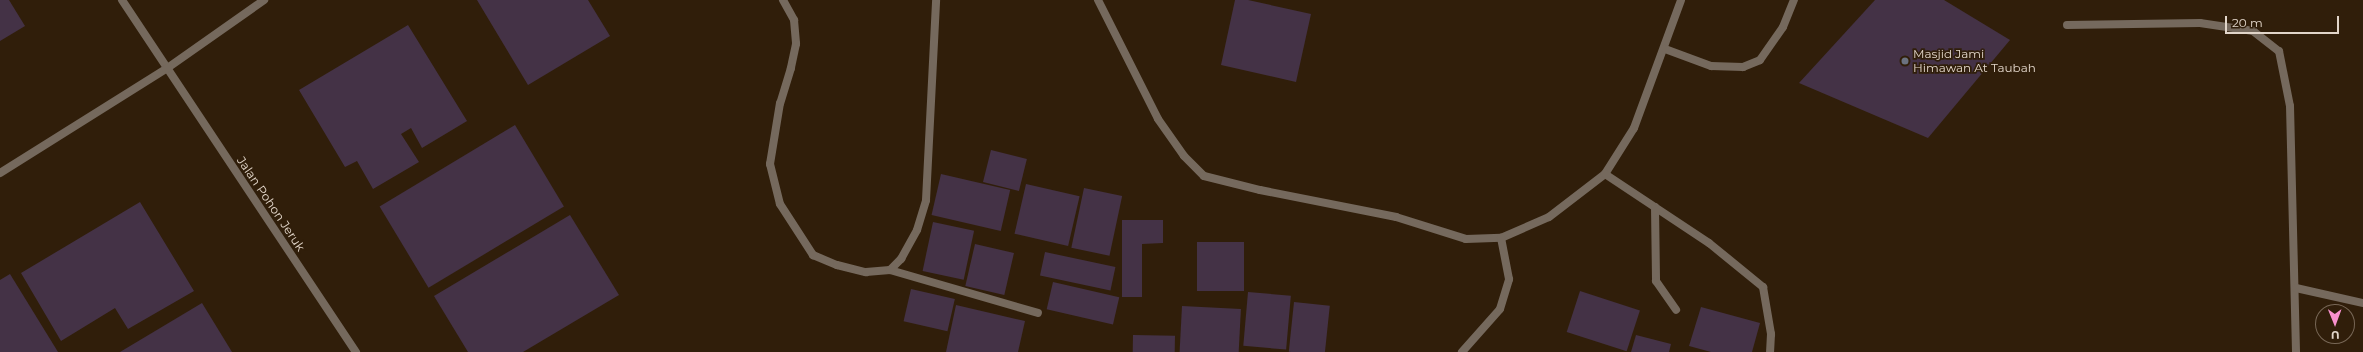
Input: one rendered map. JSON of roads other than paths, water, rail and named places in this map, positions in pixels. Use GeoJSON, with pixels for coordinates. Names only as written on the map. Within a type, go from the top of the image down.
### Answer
{"type":"FeatureCollection","features":[{"type":"Feature","properties":{"kind":"street","name":"Jalan Pohon Jeruk"},"geometry":{"type":"LineString","coordinates":[[122,0],[166,69],[356,352]]}},
{"type":"Feature","properties":{"kind":"street"},"geometry":{"type":"LineString","coordinates":[[0,173],[166,69],[264,0]]}},
{"type":"Feature","properties":{"kind":"street"},"geometry":{"type":"LineString","coordinates":[[783,0],[794,20],[796,44],[791,68],[780,102],[770,164],[780,204],[813,255],[837,266],[866,272],[890,270],[1038,313]]}},
{"type":"Feature","properties":{"kind":"street"},"geometry":{"type":"LineString","coordinates":[[890,270],[902,259],[917,230],[926,200],[936,0]]}},
{"type":"Feature","properties":{"kind":"street"},"geometry":{"type":"LineString","coordinates":[[1098,0],[1158,119],[1184,156],[1204,176],[1260,190],[1396,217],[1466,239],[1501,238],[1549,217],[1605,174],[1634,128],[1665,49],[1681,0]]}},
{"type":"Feature","properties":{"kind":"street"},"geometry":{"type":"LineString","coordinates":[[1665,49],[1711,66],[1743,68],[1760,60],[1783,27],[1794,0]]}},
{"type":"Feature","properties":{"kind":"street"},"geometry":{"type":"LineString","coordinates":[[2067,25],[2200,23],[2253,31],[2279,51],[2290,106],[2296,288],[2296,352]]}},
{"type":"Feature","properties":{"kind":"street"},"geometry":{"type":"LineString","coordinates":[[1605,174],[1709,243],[1763,287],[1771,334],[1770,352]]}},
{"type":"Feature","properties":{"kind":"street"},"geometry":{"type":"LineString","coordinates":[[1655,207],[1656,281],[1676,310]]}},
{"type":"Feature","properties":{"kind":"street"},"geometry":{"type":"LineString","coordinates":[[1462,352],[1500,308],[1509,279],[1501,238]]}},
{"type":"Feature","properties":{"kind":"street"},"geometry":{"type":"LineString","coordinates":[[2296,288],[2363,303]]}},
{"type":"Feature","properties":{"kind":"place","name":"Masjid Jami Himawan At Taubah"},"geometry":{"type":"Point","coordinates":[1905,61]}}]}
